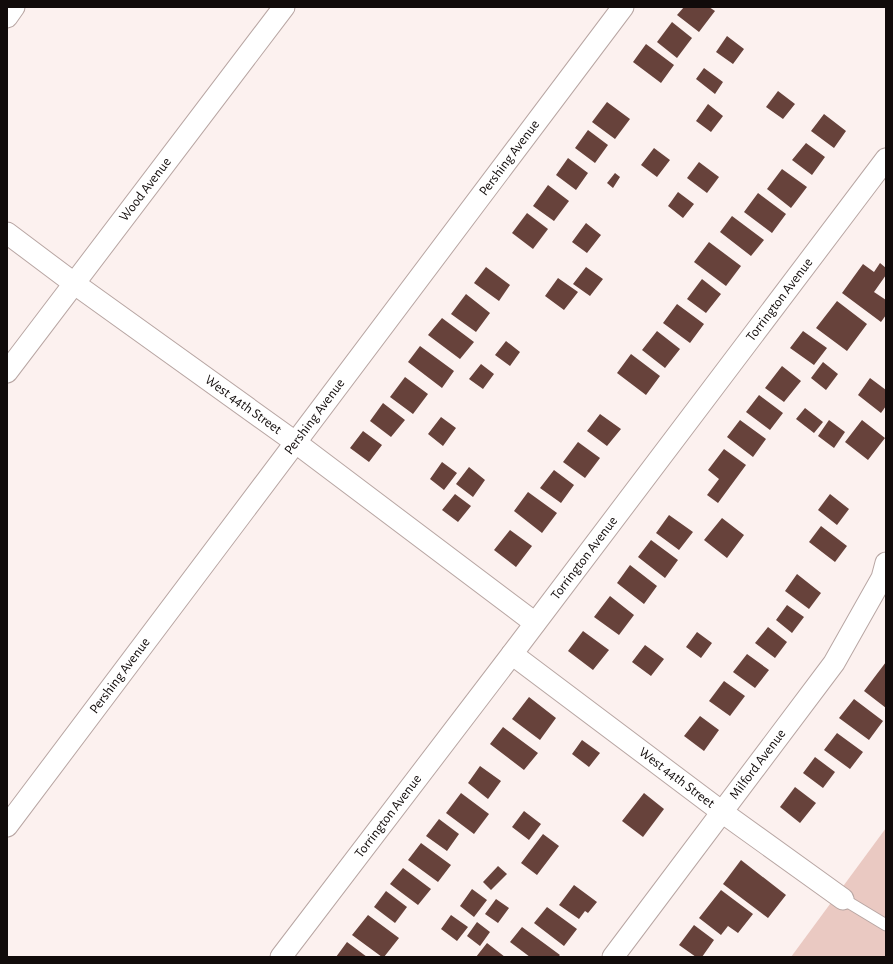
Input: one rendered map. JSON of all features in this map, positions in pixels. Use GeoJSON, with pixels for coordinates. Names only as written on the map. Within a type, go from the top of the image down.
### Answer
{"type":"FeatureCollection","features":[{"type":"Feature","properties":{"kind":"street"},"geometry":{"type":"LineString","coordinates":[[7,17],[14,7]]}},
{"type":"Feature","properties":{"kind":"street","name":"Wood Avenue"},"geometry":{"type":"LineString","coordinates":[[7,372],[284,7]]}},
{"type":"Feature","properties":{"kind":"street","name":"Pershing Avenue"},"geometry":{"type":"LineString","coordinates":[[7,826],[623,7]]}},
{"type":"Feature","properties":{"kind":"street","name":"Torrington Avenue"},"geometry":{"type":"LineString","coordinates":[[281,957],[886,159]]}},
{"type":"Feature","properties":{"kind":"street","name":"West 44th Street"},"geometry":{"type":"LineString","coordinates":[[7,233],[75,284],[295,442],[535,623]]}},
{"type":"Feature","properties":{"kind":"street","name":"Milford Avenue"},"geometry":{"type":"LineString","coordinates":[[613,957],[834,663],[882,578],[886,563]]}},
{"type":"Feature","properties":{"kind":"street","name":"West 44th Street"},"geometry":{"type":"LineString","coordinates":[[512,654],[722,812],[843,899]]}},
{"type":"Feature","properties":{"kind":"lane"},"geometry":{"type":"LineString","coordinates":[[843,899],[886,925]]}},
{"type":"Feature","properties":{"kind":"shaded area"},"geometry":{"type":"Polygon","coordinates":[[[886,828],[886,957],[791,957],[886,828]]]}},
{"type":"Feature","properties":{"kind":"building"},"geometry":{"type":"Polygon","coordinates":[[[684,7],[709,7],[715,11],[699,32],[677,15],[684,7]]]}},
{"type":"Feature","properties":{"kind":"building"},"geometry":{"type":"Polygon","coordinates":[[[672,22],[692,38],[677,58],[657,42],[672,22]]]}},
{"type":"Feature","properties":{"kind":"building"},"geometry":{"type":"Polygon","coordinates":[[[727,36],[744,49],[733,64],[716,52],[727,36]]]}},
{"type":"Feature","properties":{"kind":"building"},"geometry":{"type":"Polygon","coordinates":[[[646,44],[674,65],[661,83],[633,62],[646,44]]]}},
{"type":"Feature","properties":{"kind":"building"},"geometry":{"type":"Polygon","coordinates":[[[704,68],[723,82],[715,94],[696,79],[704,68]]]}},
{"type":"Feature","properties":{"kind":"building"},"geometry":{"type":"Polygon","coordinates":[[[778,91],[795,104],[783,119],[766,107],[778,91]]]}},
{"type":"Feature","properties":{"kind":"building"},"geometry":{"type":"Polygon","coordinates":[[[607,102],[630,119],[615,139],[592,122],[607,102]]]}},
{"type":"Feature","properties":{"kind":"building"},"geometry":{"type":"Polygon","coordinates":[[[708,104],[723,116],[711,132],[696,121],[708,104]]]}},
{"type":"Feature","properties":{"kind":"building"},"geometry":{"type":"Polygon","coordinates":[[[824,114],[846,131],[834,148],[811,131],[824,114]]]}},
{"type":"Feature","properties":{"kind":"building"},"geometry":{"type":"Polygon","coordinates":[[[588,130],[608,145],[595,163],[575,148],[588,130]]]}},
{"type":"Feature","properties":{"kind":"building"},"geometry":{"type":"Polygon","coordinates":[[[806,143],[825,157],[812,175],[792,160],[806,143]]]}},
{"type":"Feature","properties":{"kind":"building"},"geometry":{"type":"Polygon","coordinates":[[[654,148],[670,160],[657,177],[641,165],[654,148]]]}},
{"type":"Feature","properties":{"kind":"building"},"geometry":{"type":"Polygon","coordinates":[[[568,158],[588,173],[576,190],[556,175],[568,158]]]}},
{"type":"Feature","properties":{"kind":"building"},"geometry":{"type":"Polygon","coordinates":[[[699,162],[719,177],[707,193],[687,178],[699,162]]]}},
{"type":"Feature","properties":{"kind":"building"},"geometry":{"type":"Polygon","coordinates":[[[782,169],[807,187],[791,208],[767,189],[782,169]]]}},
{"type":"Feature","properties":{"kind":"building"},"geometry":{"type":"Polygon","coordinates":[[[615,173],[620,177],[613,188],[607,183],[615,173]]]}},
{"type":"Feature","properties":{"kind":"building"},"geometry":{"type":"Polygon","coordinates":[[[548,185],[569,201],[554,221],[533,206],[548,185]]]}},
{"type":"Feature","properties":{"kind":"building"},"geometry":{"type":"Polygon","coordinates":[[[678,192],[694,204],[683,218],[668,206],[678,192]]]}},
{"type":"Feature","properties":{"kind":"building"},"geometry":{"type":"Polygon","coordinates":[[[758,193],[786,214],[772,233],[744,212],[758,193]]]}},
{"type":"Feature","properties":{"kind":"building"},"geometry":{"type":"Polygon","coordinates":[[[527,213],[548,229],[533,249],[512,233],[527,213]]]}},
{"type":"Feature","properties":{"kind":"building"},"geometry":{"type":"Polygon","coordinates":[[[732,216],[764,240],[751,256],[720,232],[732,216]]]}},
{"type":"Feature","properties":{"kind":"building"},"geometry":{"type":"Polygon","coordinates":[[[586,223],[601,235],[587,253],[572,242],[586,223]]]}},
{"type":"Feature","properties":{"kind":"building"},"geometry":{"type":"Polygon","coordinates":[[[709,242],[741,266],[726,286],[694,262],[709,242]]]}},
{"type":"Feature","properties":{"kind":"building"},"geometry":{"type":"Polygon","coordinates":[[[880,263],[886,268],[886,275],[874,292],[886,300],[886,315],[881,322],[842,293],[863,264],[874,272],[880,263]]]}},
{"type":"Feature","properties":{"kind":"building"},"geometry":{"type":"Polygon","coordinates":[[[486,267],[510,285],[499,301],[474,283],[486,267]]]}},
{"type":"Feature","properties":{"kind":"building"},"geometry":{"type":"Polygon","coordinates":[[[586,267],[603,279],[590,296],[573,284],[586,267]]]}},
{"type":"Feature","properties":{"kind":"building"},"geometry":{"type":"Polygon","coordinates":[[[558,278],[578,292],[564,310],[545,296],[558,278]]]}},
{"type":"Feature","properties":{"kind":"building"},"geometry":{"type":"Polygon","coordinates":[[[702,279],[721,294],[706,313],[687,299],[702,279]]]}},
{"type":"Feature","properties":{"kind":"building"},"geometry":{"type":"Polygon","coordinates":[[[466,294],[490,313],[476,332],[451,314],[466,294]]]}},
{"type":"Feature","properties":{"kind":"building"},"geometry":{"type":"Polygon","coordinates":[[[837,301],[867,324],[847,351],[816,328],[837,301]]]}},
{"type":"Feature","properties":{"kind":"building"},"geometry":{"type":"Polygon","coordinates":[[[677,304],[704,324],[690,343],[663,323],[677,304]]]}},
{"type":"Feature","properties":{"kind":"building"},"geometry":{"type":"Polygon","coordinates":[[[442,318],[474,342],[460,359],[428,335],[442,318]]]}},
{"type":"Feature","properties":{"kind":"building"},"geometry":{"type":"Polygon","coordinates":[[[657,331],[680,349],[665,368],[642,350],[657,331]]]}},
{"type":"Feature","properties":{"kind":"building"},"geometry":{"type":"Polygon","coordinates":[[[803,331],[827,348],[814,365],[790,348],[803,331]]]}},
{"type":"Feature","properties":{"kind":"building"},"geometry":{"type":"Polygon","coordinates":[[[506,341],[520,352],[510,366],[495,355],[506,341]]]}},
{"type":"Feature","properties":{"kind":"building"},"geometry":{"type":"Polygon","coordinates":[[[420,346],[454,371],[442,388],[408,362],[420,346]]]}},
{"type":"Feature","properties":{"kind":"building"},"geometry":{"type":"Polygon","coordinates":[[[631,354],[660,376],[646,395],[617,373],[631,354]]]}},
{"type":"Feature","properties":{"kind":"building"},"geometry":{"type":"Polygon","coordinates":[[[823,362],[838,374],[826,390],[811,378],[823,362]]]}},
{"type":"Feature","properties":{"kind":"building"},"geometry":{"type":"Polygon","coordinates":[[[481,364],[494,374],[483,389],[469,379],[481,364]]]}},
{"type":"Feature","properties":{"kind":"building"},"geometry":{"type":"Polygon","coordinates":[[[782,366],[801,381],[784,402],[765,388],[782,366]]]}},
{"type":"Feature","properties":{"kind":"building"},"geometry":{"type":"Polygon","coordinates":[[[405,377],[428,394],[413,414],[390,397],[405,377]]]}},
{"type":"Feature","properties":{"kind":"building"},"geometry":{"type":"Polygon","coordinates":[[[870,378],[886,390],[886,406],[881,413],[858,395],[870,378]]]}},
{"type":"Feature","properties":{"kind":"building"},"geometry":{"type":"Polygon","coordinates":[[[759,395],[783,413],[770,430],[746,412],[759,395]]]}},
{"type":"Feature","properties":{"kind":"building"},"geometry":{"type":"Polygon","coordinates":[[[383,403],[405,420],[391,437],[370,421],[383,403]]]}},
{"type":"Feature","properties":{"kind":"building"},"geometry":{"type":"Polygon","coordinates":[[[805,408],[823,422],[814,433],[796,419],[805,408]]]}},
{"type":"Feature","properties":{"kind":"building"},"geometry":{"type":"Polygon","coordinates":[[[600,414],[621,429],[607,446],[587,431],[600,414]]]}},
{"type":"Feature","properties":{"kind":"building"},"geometry":{"type":"Polygon","coordinates":[[[441,417],[456,428],[443,446],[428,434],[441,417]]]}},
{"type":"Feature","properties":{"kind":"building"},"geometry":{"type":"Polygon","coordinates":[[[740,420],[766,439],[753,457],[727,437],[740,420]]]}},
{"type":"Feature","properties":{"kind":"building"},"geometry":{"type":"Polygon","coordinates":[[[829,420],[845,432],[834,448],[818,436],[829,420]]]}},
{"type":"Feature","properties":{"kind":"building"},"geometry":{"type":"Polygon","coordinates":[[[862,420],[885,438],[868,460],[845,442],[862,420]]]}},
{"type":"Feature","properties":{"kind":"building"},"geometry":{"type":"Polygon","coordinates":[[[363,431],[382,445],[369,462],[350,448],[363,431]]]}},
{"type":"Feature","properties":{"kind":"building"},"geometry":{"type":"Polygon","coordinates":[[[578,442],[600,458],[585,478],[563,462],[578,442]]]}},
{"type":"Feature","properties":{"kind":"building"},"geometry":{"type":"Polygon","coordinates":[[[724,449],[746,465],[718,503],[707,495],[719,479],[708,470],[724,449]]]}},
{"type":"Feature","properties":{"kind":"building"},"geometry":{"type":"Polygon","coordinates":[[[442,462],[457,473],[444,490],[430,479],[442,462]]]}},
{"type":"Feature","properties":{"kind":"building"},"geometry":{"type":"Polygon","coordinates":[[[469,467],[485,480],[473,497],[456,484],[469,467]]]}},
{"type":"Feature","properties":{"kind":"building"},"geometry":{"type":"Polygon","coordinates":[[[554,470],[574,485],[561,503],[540,488],[554,470]]]}},
{"type":"Feature","properties":{"kind":"building"},"geometry":{"type":"Polygon","coordinates":[[[528,492],[557,513],[542,533],[514,511],[528,492]]]}},
{"type":"Feature","properties":{"kind":"building"},"geometry":{"type":"Polygon","coordinates":[[[455,494],[471,506],[458,522],[442,510],[455,494]]]}},
{"type":"Feature","properties":{"kind":"building"},"geometry":{"type":"Polygon","coordinates":[[[830,494],[849,509],[837,525],[818,510],[830,494]]]}},
{"type":"Feature","properties":{"kind":"building"},"geometry":{"type":"Polygon","coordinates":[[[669,515],[693,532],[679,550],[656,533],[669,515]]]}},
{"type":"Feature","properties":{"kind":"building"},"geometry":{"type":"Polygon","coordinates":[[[722,518],[744,535],[727,558],[704,540],[722,518]]]}},
{"type":"Feature","properties":{"kind":"building"},"geometry":{"type":"Polygon","coordinates":[[[821,526],[847,546],[835,562],[809,542],[821,526]]]}},
{"type":"Feature","properties":{"kind":"building"},"geometry":{"type":"Polygon","coordinates":[[[510,530],[532,546],[516,567],[494,550],[510,530]]]}},
{"type":"Feature","properties":{"kind":"building"},"geometry":{"type":"Polygon","coordinates":[[[651,540],[678,560],[665,578],[638,557],[651,540]]]}},
{"type":"Feature","properties":{"kind":"building"},"geometry":{"type":"Polygon","coordinates":[[[630,565],[657,586],[644,604],[617,583],[630,565]]]}},
{"type":"Feature","properties":{"kind":"building"},"geometry":{"type":"Polygon","coordinates":[[[797,574],[821,593],[809,609],[785,591],[797,574]]]}},
{"type":"Feature","properties":{"kind":"building"},"geometry":{"type":"Polygon","coordinates":[[[610,596],[634,615],[619,635],[594,617],[610,596]]]}},
{"type":"Feature","properties":{"kind":"building"},"geometry":{"type":"Polygon","coordinates":[[[787,605],[804,617],[792,633],[776,620],[787,605]]]}},
{"type":"Feature","properties":{"kind":"building"},"geometry":{"type":"Polygon","coordinates":[[[768,627],[787,642],[775,658],[755,643],[768,627]]]}},
{"type":"Feature","properties":{"kind":"building"},"geometry":{"type":"Polygon","coordinates":[[[583,631],[609,650],[593,670],[568,651],[583,631]]]}},
{"type":"Feature","properties":{"kind":"building"},"geometry":{"type":"Polygon","coordinates":[[[697,632],[712,643],[701,658],[686,647],[697,632]]]}},
{"type":"Feature","properties":{"kind":"building"},"geometry":{"type":"Polygon","coordinates":[[[645,645],[664,659],[651,676],[632,662],[645,645]]]}},
{"type":"Feature","properties":{"kind":"building"},"geometry":{"type":"Polygon","coordinates":[[[747,654],[769,670],[755,688],[733,672],[747,654]]]}},
{"type":"Feature","properties":{"kind":"building"},"geometry":{"type":"Polygon","coordinates":[[[886,662],[886,708],[864,691],[886,662]]]}},
{"type":"Feature","properties":{"kind":"building"},"geometry":{"type":"Polygon","coordinates":[[[724,681],[745,696],[730,716],[709,701],[724,681]]]}},
{"type":"Feature","properties":{"kind":"building"},"geometry":{"type":"Polygon","coordinates":[[[529,697],[556,718],[540,740],[512,719],[529,697]]]}},
{"type":"Feature","properties":{"kind":"building"},"geometry":{"type":"Polygon","coordinates":[[[854,699],[883,721],[869,740],[839,718],[854,699]]]}},
{"type":"Feature","properties":{"kind":"building"},"geometry":{"type":"Polygon","coordinates":[[[700,716],[719,730],[704,751],[684,736],[700,716]]]}},
{"type":"Feature","properties":{"kind":"building"},"geometry":{"type":"Polygon","coordinates":[[[503,727],[538,753],[524,770],[490,744],[503,727]]]}},
{"type":"Feature","properties":{"kind":"building"},"geometry":{"type":"Polygon","coordinates":[[[837,733],[863,752],[850,769],[824,750],[837,733]]]}},
{"type":"Feature","properties":{"kind":"building"},"geometry":{"type":"Polygon","coordinates":[[[582,740],[600,753],[589,767],[572,754],[582,740]]]}},
{"type":"Feature","properties":{"kind":"building"},"geometry":{"type":"Polygon","coordinates":[[[815,757],[835,772],[823,788],[803,773],[815,757]]]}},
{"type":"Feature","properties":{"kind":"building"},"geometry":{"type":"Polygon","coordinates":[[[480,766],[501,781],[488,799],[468,783],[480,766]]]}},
{"type":"Feature","properties":{"kind":"building"},"geometry":{"type":"Polygon","coordinates":[[[795,787],[816,803],[800,823],[780,807],[795,787]]]}},
{"type":"Feature","properties":{"kind":"building"},"geometry":{"type":"Polygon","coordinates":[[[461,793],[489,814],[474,834],[446,813],[461,793]]]}},
{"type":"Feature","properties":{"kind":"building"},"geometry":{"type":"Polygon","coordinates":[[[644,793],[664,809],[643,837],[622,821],[644,793]]]}},
{"type":"Feature","properties":{"kind":"building"},"geometry":{"type":"Polygon","coordinates":[[[524,811],[541,824],[529,840],[512,827],[524,811]]]}},
{"type":"Feature","properties":{"kind":"building"},"geometry":{"type":"Polygon","coordinates":[[[439,819],[459,834],[447,851],[426,836],[439,819]]]}},
{"type":"Feature","properties":{"kind":"building"},"geometry":{"type":"Polygon","coordinates":[[[543,834],[559,846],[537,875],[521,863],[543,834]]]}},
{"type":"Feature","properties":{"kind":"building"},"geometry":{"type":"Polygon","coordinates":[[[421,843],[451,865],[438,882],[408,860],[421,843]]]}},
{"type":"Feature","properties":{"kind":"building"},"geometry":{"type":"Polygon","coordinates":[[[741,860],[786,895],[768,918],[723,884],[741,860]]]}},
{"type":"Feature","properties":{"kind":"building"},"geometry":{"type":"Polygon","coordinates":[[[498,866],[507,874],[491,890],[483,882],[498,866]]]}},
{"type":"Feature","properties":{"kind":"building"},"geometry":{"type":"Polygon","coordinates":[[[403,868],[431,889],[418,905],[390,884],[403,868]]]}},
{"type":"Feature","properties":{"kind":"building"},"geometry":{"type":"Polygon","coordinates":[[[574,885],[597,902],[588,913],[585,911],[579,919],[559,905],[574,885]]]}},
{"type":"Feature","properties":{"kind":"building"},"geometry":{"type":"Polygon","coordinates":[[[472,889],[487,900],[474,917],[460,906],[472,889]]]}},
{"type":"Feature","properties":{"kind":"building"},"geometry":{"type":"Polygon","coordinates":[[[721,890],[753,914],[738,933],[728,926],[721,935],[699,918],[721,890]]]}},
{"type":"Feature","properties":{"kind":"building"},"geometry":{"type":"Polygon","coordinates":[[[386,891],[407,907],[395,923],[374,907],[386,891]]]}},
{"type":"Feature","properties":{"kind":"building"},"geometry":{"type":"Polygon","coordinates":[[[496,899],[509,908],[498,923],[485,914],[496,899]]]}},
{"type":"Feature","properties":{"kind":"building"},"geometry":{"type":"Polygon","coordinates":[[[547,907],[577,929],[564,946],[534,923],[547,907]]]}},
{"type":"Feature","properties":{"kind":"building"},"geometry":{"type":"Polygon","coordinates":[[[368,915],[399,938],[384,957],[352,935],[368,915]]]}},
{"type":"Feature","properties":{"kind":"building"},"geometry":{"type":"Polygon","coordinates":[[[451,915],[468,927],[457,941],[441,929],[451,915]]]}},
{"type":"Feature","properties":{"kind":"building"},"geometry":{"type":"Polygon","coordinates":[[[477,922],[490,932],[480,946],[467,936],[477,922]]]}},
{"type":"Feature","properties":{"kind":"building"},"geometry":{"type":"Polygon","coordinates":[[[694,925],[714,940],[702,957],[696,957],[679,945],[694,925]]]}},
{"type":"Feature","properties":{"kind":"building"},"geometry":{"type":"Polygon","coordinates":[[[522,927],[560,955],[558,957],[530,957],[510,942],[522,927]]]}},
{"type":"Feature","properties":{"kind":"building"},"geometry":{"type":"Polygon","coordinates":[[[347,942],[367,957],[336,957],[347,942]]]}},
{"type":"Feature","properties":{"kind":"building"},"geometry":{"type":"Polygon","coordinates":[[[487,943],[505,957],[476,957],[487,943]]]}}]}
